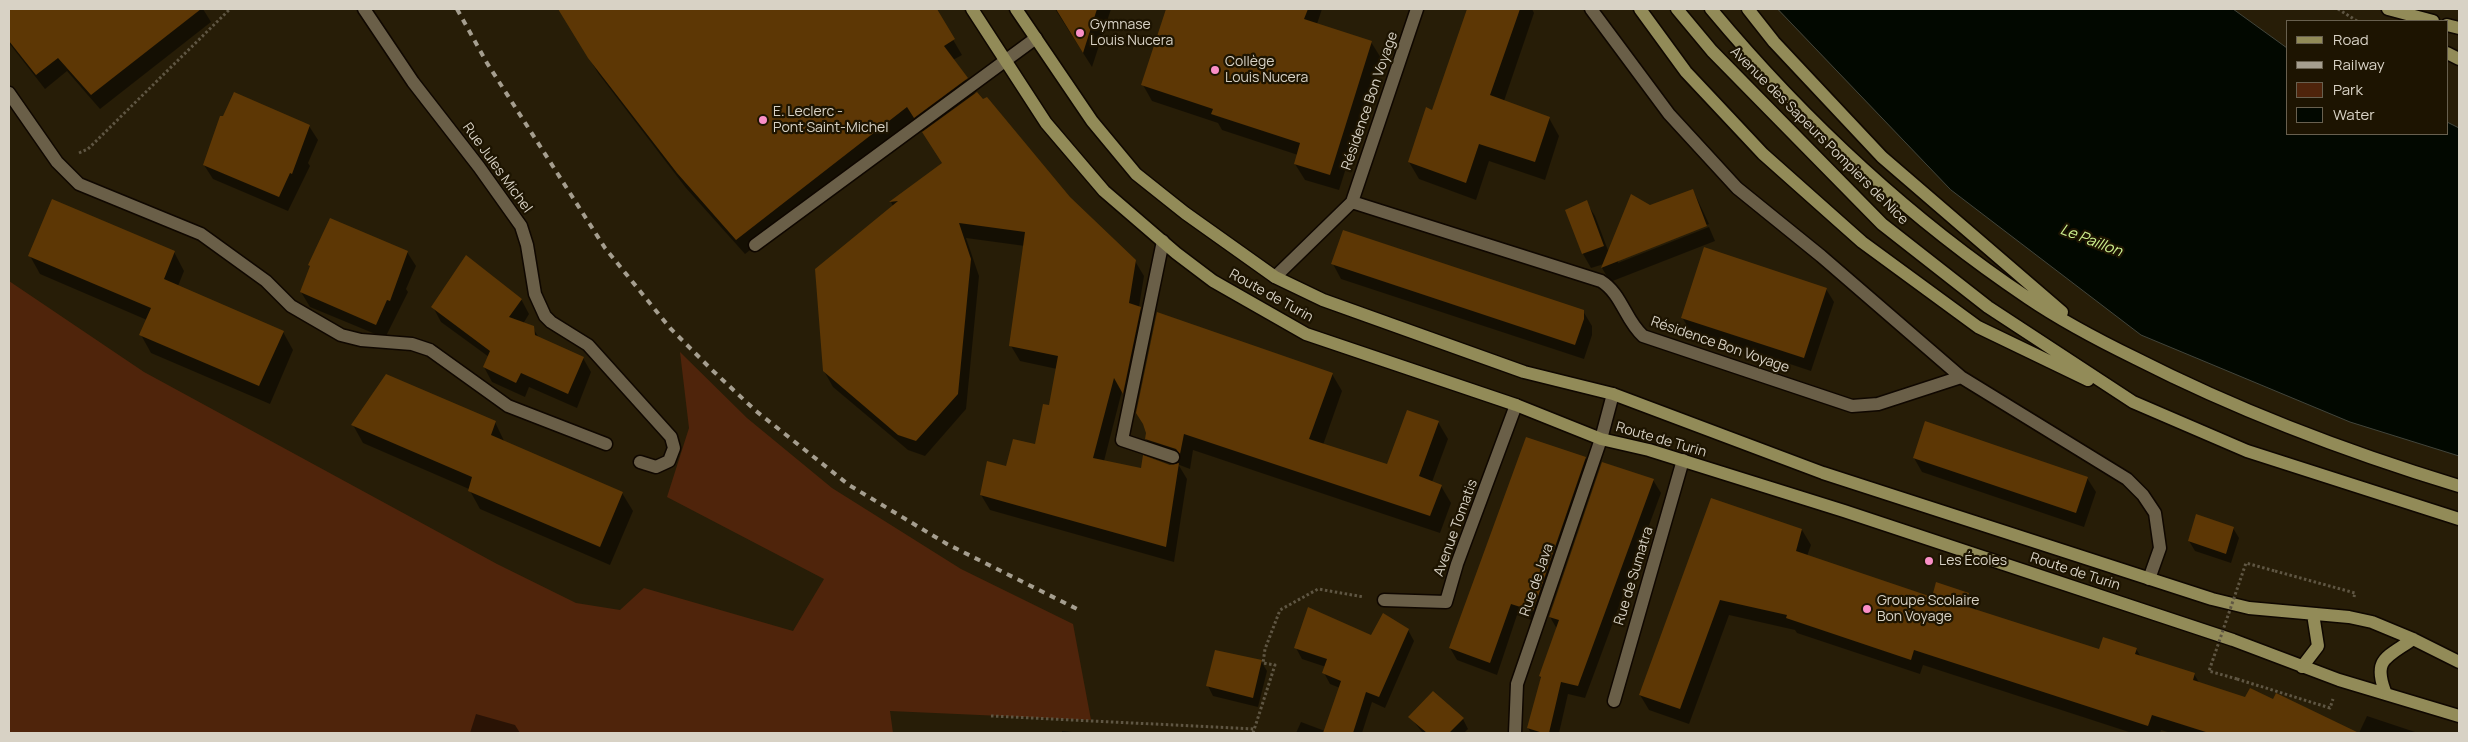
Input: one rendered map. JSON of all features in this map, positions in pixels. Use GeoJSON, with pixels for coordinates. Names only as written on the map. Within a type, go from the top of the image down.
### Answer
{"type":"FeatureCollection","features":[{"type":"Feature","properties":{"kind":"main road","name":"Route de Turin"},"geometry":{"type":"LineString","coordinates":[[972,9],[1046,123],[1104,191],[1213,281],[1306,334],[1516,405],[1601,438],[1683,460],[1844,511],[2233,640],[2339,680],[2459,716]]}},
{"type":"Feature","properties":{"kind":"main road","name":"Route de Turin"},"geometry":{"type":"LineString","coordinates":[[1016,9],[1092,121],[1136,174],[1186,213],[1275,277],[1323,300],[1524,372],[1613,394],[1823,473],[2149,579],[2212,599],[2249,608],[2349,617],[2372,622],[2413,639],[2459,662]]}},
{"type":"Feature","properties":{"kind":"main road"},"geometry":{"type":"LineString","coordinates":[[1640,9],[1686,72],[1763,154],[1878,253],[1978,327],[2134,402]]}},
{"type":"Feature","properties":{"kind":"main road","name":"Avenue des Sapeurs Pompiers de Nice"},"geometry":{"type":"LineString","coordinates":[[1677,9],[1712,51],[1882,224],[1988,306],[2134,402],[2247,451],[2459,519]]}},
{"type":"Feature","properties":{"kind":"main road","name":"Avenue des Sapeurs Pompiers de Nice"},"geometry":{"type":"LineString","coordinates":[[1711,9],[1820,127],[1899,199],[1970,256],[2028,299],[2089,335],[2198,390],[2266,420],[2459,486]]}},
{"type":"Feature","properties":{"kind":"main road"},"geometry":{"type":"LineString","coordinates":[[1748,9],[1774,42],[1882,157],[2089,335]]}},
{"type":"Feature","properties":{"kind":"main road"},"geometry":{"type":"LineString","coordinates":[[2387,9],[2400,20]]}},
{"type":"Feature","properties":{"kind":"main road"},"geometry":{"type":"LineString","coordinates":[[2387,9],[2429,20]]}},
{"type":"Feature","properties":{"kind":"main road"},"geometry":{"type":"LineString","coordinates":[[2302,667],[2318,646],[2313,614]]}},
{"type":"Feature","properties":{"kind":"main road"},"geometry":{"type":"LineString","coordinates":[[2386,694],[2379,677],[2379,666],[2387,657],[2413,639]]}},
{"type":"Feature","properties":{"kind":"street","name":"Rue Jules Michel"},"geometry":{"type":"LineString","coordinates":[[364,9],[413,82],[479,167],[521,226],[527,245],[535,294],[545,316],[551,322],[588,345],[671,438],[674,443],[674,454],[669,461],[656,466],[640,462]]}},
{"type":"Feature","properties":{"kind":"street","name":"Résidence Bon Voyage"},"geometry":{"type":"LineString","coordinates":[[1275,277],[1352,202],[1417,9]]}},
{"type":"Feature","properties":{"kind":"street"},"geometry":{"type":"LineString","coordinates":[[1591,9],[1668,114],[1737,188],[1821,256],[1961,377],[2127,479],[2143,495],[2155,513],[2160,548],[2149,579]]}},
{"type":"Feature","properties":{"kind":"street"},"geometry":{"type":"LineString","coordinates":[[755,245],[1036,38]]}},
{"type":"Feature","properties":{"kind":"street"},"geometry":{"type":"LineString","coordinates":[[9,93],[58,162],[79,184],[201,234],[248,267],[291,306],[341,335],[361,340],[412,344],[430,350],[508,406],[606,444]]}},
{"type":"Feature","properties":{"kind":"street","name":"Résidence Bon Voyage"},"geometry":{"type":"LineString","coordinates":[[1352,202],[1601,281],[1613,289],[1636,329],[1643,336],[1852,406],[1878,404],[1961,377]]}},
{"type":"Feature","properties":{"kind":"street"},"geometry":{"type":"LineString","coordinates":[[1163,241],[1122,440],[1173,457]]}},
{"type":"Feature","properties":{"kind":"street","name":"Rue de Java"},"geometry":{"type":"LineString","coordinates":[[1514,733],[1516,684],[1601,438],[1613,394]]}},
{"type":"Feature","properties":{"kind":"street","name":"Avenue Tomatis"},"geometry":{"type":"LineString","coordinates":[[1384,600],[1446,602],[1457,564],[1516,405]]}},
{"type":"Feature","properties":{"kind":"street","name":"Rue de Sumatra"},"geometry":{"type":"LineString","coordinates":[[1614,701],[1683,460]]}},
{"type":"Feature","properties":{"kind":"path"},"geometry":{"type":"LineString","coordinates":[[58,162],[88,149],[230,9]]}},
{"type":"Feature","properties":{"kind":"path"},"geometry":{"type":"LineString","coordinates":[[2338,9],[2355,20]]}},
{"type":"Feature","properties":{"kind":"path"},"geometry":{"type":"LineString","coordinates":[[2339,680],[2330,708],[2209,671],[2246,563],[2355,593]]}},
{"type":"Feature","properties":{"kind":"path"},"geometry":{"type":"LineString","coordinates":[[1253,733],[1275,665],[1263,663],[1265,649],[1280,610],[1318,590],[1384,600]]}},
{"type":"Feature","properties":{"kind":"path"},"geometry":{"type":"LineString","coordinates":[[991,716],[1255,729]]}},
{"type":"Feature","properties":{"kind":"green space"},"geometry":{"type":"Polygon","coordinates":[[[9,281],[144,372],[497,564],[576,603],[620,610],[644,588],[793,631],[824,579],[667,497],[689,428],[680,352],[747,418],[832,488],[961,569],[1073,624],[1091,720],[890,711],[893,733],[9,733],[9,281]]]}},
{"type":"Feature","properties":{"kind":"water","name":"Le Paillon"},"geometry":{"type":"Polygon","coordinates":[[[1778,9],[2233,9],[2286,47],[2286,135],[2448,135],[2448,122],[2459,128],[2459,456],[2350,422],[2141,335],[1951,190],[1778,9]]]}},
{"type":"Feature","properties":{"kind":"building"},"geometry":{"type":"Polygon","coordinates":[[[9,9],[201,9],[91,95],[58,58],[36,75],[9,41],[9,9]]]}},
{"type":"Feature","properties":{"kind":"building","name":"E. Leclerc - Pont Saint-Michel"},"geometry":{"type":"Polygon","coordinates":[[[558,9],[937,9],[955,39],[944,46],[968,78],[914,118],[907,107],[736,240],[677,173],[588,58],[558,9]]]}},
{"type":"Feature","properties":{"kind":"building","name":"Gymnase Louis Nucera"},"geometry":{"type":"Polygon","coordinates":[[[1056,9],[1097,9],[1083,53],[1056,9]]]}},
{"type":"Feature","properties":{"kind":"building"},"geometry":{"type":"Polygon","coordinates":[[[1166,9],[1308,9],[1304,19],[1372,41],[1330,175],[1294,164],[1300,143],[1211,114],[1213,109],[1141,85],[1166,9]]]}},
{"type":"Feature","properties":{"kind":"building"},"geometry":{"type":"Polygon","coordinates":[[[1467,9],[1520,9],[1490,95],[1550,117],[1535,162],[1479,144],[1466,183],[1408,162],[1426,107],[1432,110],[1467,9]]]}},
{"type":"Feature","properties":{"kind":"building"},"geometry":{"type":"Polygon","coordinates":[[[234,92],[310,125],[292,174],[290,173],[279,197],[203,165],[220,116],[223,116],[234,92]]]}},
{"type":"Feature","properties":{"kind":"building"},"geometry":{"type":"Polygon","coordinates":[[[977,92],[983,99],[987,97],[1070,197],[1136,260],[1129,303],[1141,307],[1123,394],[1114,378],[1093,458],[1141,468],[1143,455],[1170,465],[1179,463],[1166,547],[980,495],[987,461],[1006,466],[1013,439],[1035,444],[1043,404],[1049,405],[1058,356],[1009,346],[1025,232],[959,223],[971,259],[958,394],[916,441],[898,435],[823,371],[815,269],[898,201],[889,202],[942,163],[922,132],[977,92]]]}},
{"type":"Feature","properties":{"kind":"building"},"geometry":{"type":"Polygon","coordinates":[[[1693,189],[1707,226],[1601,268],[1631,194],[1650,205],[1693,189]]]}},
{"type":"Feature","properties":{"kind":"building"},"geometry":{"type":"Polygon","coordinates":[[[52,199],[175,251],[164,279],[284,331],[259,386],[139,335],[151,308],[28,256],[52,199]]]}},
{"type":"Feature","properties":{"kind":"building"},"geometry":{"type":"Polygon","coordinates":[[[1587,200],[1604,246],[1582,254],[1565,210],[1587,200]]]}},
{"type":"Feature","properties":{"kind":"building"},"geometry":{"type":"Polygon","coordinates":[[[330,218],[408,251],[390,301],[387,300],[376,325],[300,292],[310,266],[308,265],[330,218]]]}},
{"type":"Feature","properties":{"kind":"building"},"geometry":{"type":"Polygon","coordinates":[[[1343,230],[1584,310],[1584,319],[1575,345],[1331,264],[1343,230]]]}},
{"type":"Feature","properties":{"kind":"building"},"geometry":{"type":"Polygon","coordinates":[[[1704,247],[1827,288],[1804,358],[1681,318],[1704,247]]]}},
{"type":"Feature","properties":{"kind":"building"},"geometry":{"type":"Polygon","coordinates":[[[466,255],[522,299],[509,317],[534,326],[535,335],[584,357],[568,394],[521,373],[516,383],[483,367],[490,351],[431,307],[466,255]]]}},
{"type":"Feature","properties":{"kind":"building"},"geometry":{"type":"Polygon","coordinates":[[[1157,312],[1333,373],[1309,439],[1387,464],[1407,410],[1439,421],[1419,476],[1442,485],[1430,516],[1184,434],[1180,454],[1176,449],[1145,439],[1146,433],[1143,424],[1136,413],[1157,312]]]}},
{"type":"Feature","properties":{"kind":"building"},"geometry":{"type":"Polygon","coordinates":[[[386,374],[496,421],[491,435],[623,492],[600,547],[468,491],[472,477],[351,425],[386,374]]]}},
{"type":"Feature","properties":{"kind":"building"},"geometry":{"type":"Polygon","coordinates":[[[1925,421],[2088,477],[2076,513],[1913,458],[1925,421]]]}},
{"type":"Feature","properties":{"kind":"building"},"geometry":{"type":"Polygon","coordinates":[[[1526,437],[1586,457],[1533,611],[1511,604],[1490,663],[1449,648],[1526,437]]]}},
{"type":"Feature","properties":{"kind":"building"},"geometry":{"type":"Polygon","coordinates":[[[1602,462],[1654,479],[1578,686],[1561,682],[1549,733],[1543,733],[1527,728],[1541,677],[1539,676],[1559,620],[1549,617],[1602,462]]]}},
{"type":"Feature","properties":{"kind":"building"},"geometry":{"type":"Polygon","coordinates":[[[1711,498],[1802,529],[1796,551],[1932,597],[1936,582],[1969,593],[1965,606],[2099,649],[2103,637],[2137,648],[2135,654],[2195,673],[2193,680],[2245,697],[2250,688],[2273,699],[2276,693],[2359,733],[2209,733],[2152,715],[2148,726],[1914,650],[1911,660],[1786,618],[1787,615],[1720,600],[1680,709],[1639,695],[1711,498]]]}},
{"type":"Feature","properties":{"kind":"building"},"geometry":{"type":"Polygon","coordinates":[[[2196,514],[2234,527],[2226,554],[2188,541],[2196,514]]]}},
{"type":"Feature","properties":{"kind":"building"},"geometry":{"type":"Polygon","coordinates":[[[1308,607],[1371,635],[1383,613],[1409,629],[1379,697],[1366,692],[1353,733],[1323,733],[1341,681],[1322,673],[1327,659],[1294,648],[1308,607]]]}},
{"type":"Feature","properties":{"kind":"building"},"geometry":{"type":"Polygon","coordinates":[[[1215,650],[1262,660],[1253,698],[1206,686],[1215,650]]]}},
{"type":"Feature","properties":{"kind":"building"},"geometry":{"type":"Polygon","coordinates":[[[1433,691],[1464,718],[1449,733],[1427,733],[1408,717],[1433,691]]]}},
{"type":"Feature","properties":{"kind":"railway"},"geometry":{"type":"LineString","coordinates":[[457,9],[487,63],[605,248],[670,328],[712,370],[756,411],[849,485],[947,544],[1079,610]]}},
{"type":"Feature","properties":{"kind":"place","name":"Gymnase Louis Nucera"},"geometry":{"type":"Point","coordinates":[1080,33]}},
{"type":"Feature","properties":{"kind":"place","name":"Collège Louis Nucera"},"geometry":{"type":"Point","coordinates":[1215,70]}},
{"type":"Feature","properties":{"kind":"place","name":"E. Leclerc - Pont Saint-Michel"},"geometry":{"type":"Point","coordinates":[763,120]}},
{"type":"Feature","properties":{"kind":"place","name":"Les Écoles"},"geometry":{"type":"Point","coordinates":[1929,561]}},
{"type":"Feature","properties":{"kind":"place","name":"Groupe Scolaire Bon Voyage"},"geometry":{"type":"Point","coordinates":[1867,609]}}]}
